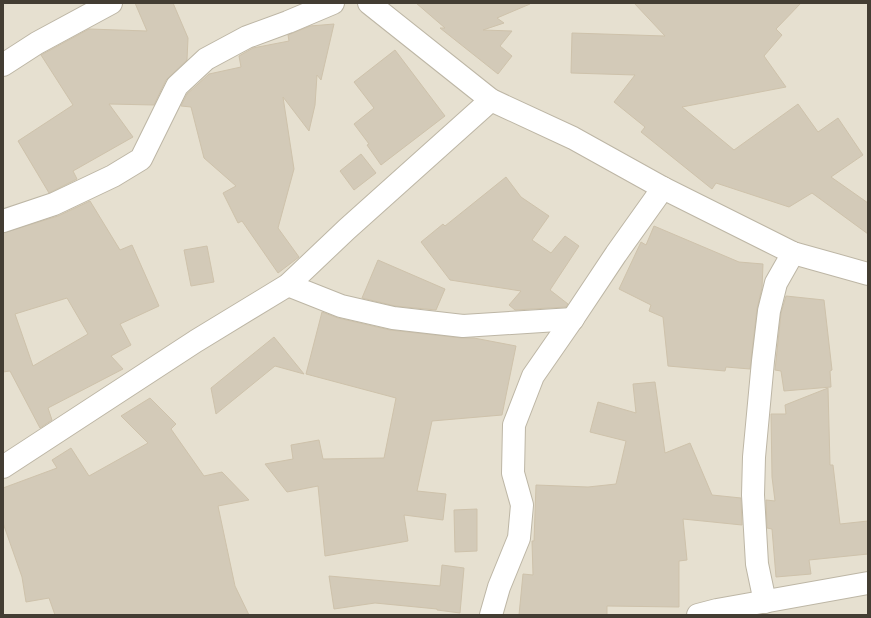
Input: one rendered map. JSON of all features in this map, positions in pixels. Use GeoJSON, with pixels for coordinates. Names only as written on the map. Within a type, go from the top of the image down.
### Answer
{"type":"FeatureCollection","features":[{"type":"Feature","properties":{"kind":"street"},"geometry":{"type":"LineString","coordinates":[[3,65],[37,43],[111,3]]}},
{"type":"Feature","properties":{"kind":"street"},"geometry":{"type":"LineString","coordinates":[[3,221],[54,204],[113,176],[141,159],[177,86],[206,59],[247,37],[333,3]]}},
{"type":"Feature","properties":{"kind":"street"},"geometry":{"type":"LineString","coordinates":[[369,3],[491,100],[573,138],[664,188],[793,252],[868,274]]}},
{"type":"Feature","properties":{"kind":"street"},"geometry":{"type":"LineString","coordinates":[[3,467],[196,341],[288,285],[347,229],[491,100]]}},
{"type":"Feature","properties":{"kind":"street"},"geometry":{"type":"LineString","coordinates":[[491,615],[499,587],[519,538],[522,505],[513,473],[514,425],[532,376],[573,319],[616,254],[664,188]]}},
{"type":"Feature","properties":{"kind":"street"},"geometry":{"type":"LineString","coordinates":[[765,602],[758,564],[753,495],[754,458],[769,311],[776,283],[793,252]]}},
{"type":"Feature","properties":{"kind":"street"},"geometry":{"type":"LineString","coordinates":[[288,285],[341,306],[393,318],[464,326],[573,319]]}},
{"type":"Feature","properties":{"kind":"street"},"geometry":{"type":"LineString","coordinates":[[712,613],[868,583]]}},
{"type":"Feature","properties":{"kind":"shaded area"},"geometry":{"type":"Polygon","coordinates":[[[3,3],[868,3],[868,615],[3,615],[3,3]]]}},
{"type":"Feature","properties":{"kind":"building"},"geometry":{"type":"Polygon","coordinates":[[[135,3],[173,3],[188,38],[187,60],[166,80],[154,105],[109,104],[133,137],[73,171],[77,179],[49,193],[18,141],[73,105],[41,55],[89,29],[147,31],[135,3]]]}},
{"type":"Feature","properties":{"kind":"building"},"geometry":{"type":"Polygon","coordinates":[[[416,3],[530,4],[497,18],[504,23],[483,30],[512,31],[500,46],[512,56],[498,74],[440,28],[445,28],[416,3]]]}},
{"type":"Feature","properties":{"kind":"building"},"geometry":{"type":"Polygon","coordinates":[[[634,3],[801,3],[776,29],[782,35],[764,56],[786,87],[682,107],[734,150],[798,104],[818,132],[838,118],[863,155],[831,177],[868,203],[868,234],[812,193],[789,207],[716,183],[712,189],[641,132],[645,127],[614,102],[635,75],[571,73],[572,33],[665,36],[634,3]]]}},
{"type":"Feature","properties":{"kind":"building"},"geometry":{"type":"Polygon","coordinates":[[[334,24],[321,80],[317,75],[315,105],[309,131],[283,97],[294,169],[278,228],[299,257],[278,273],[242,221],[238,223],[223,193],[236,186],[204,158],[191,107],[181,106],[187,94],[209,74],[241,67],[239,56],[253,48],[289,41],[288,35],[310,26],[334,24]]]}},
{"type":"Feature","properties":{"kind":"building"},"geometry":{"type":"Polygon","coordinates":[[[395,50],[445,116],[381,165],[367,145],[369,144],[354,124],[374,108],[354,82],[395,50]]]}},
{"type":"Feature","properties":{"kind":"building"},"geometry":{"type":"Polygon","coordinates":[[[361,154],[376,173],[354,190],[340,171],[361,154]]]}},
{"type":"Feature","properties":{"kind":"building"},"geometry":{"type":"Polygon","coordinates":[[[506,177],[521,197],[549,216],[532,240],[551,253],[565,236],[579,246],[550,290],[568,304],[566,307],[515,310],[509,305],[521,291],[450,280],[421,242],[443,224],[445,226],[506,177]]]}},
{"type":"Feature","properties":{"kind":"building"},"geometry":{"type":"Polygon","coordinates":[[[90,201],[120,250],[132,245],[159,306],[120,324],[131,345],[111,356],[123,369],[48,408],[52,420],[40,428],[10,371],[3,372],[3,233],[58,216],[90,201]],[[67,298],[15,314],[33,366],[88,334],[67,298]]]}},
{"type":"Feature","properties":{"kind":"building"},"geometry":{"type":"Polygon","coordinates":[[[654,226],[739,262],[763,264],[762,288],[757,309],[750,369],[726,367],[725,371],[668,366],[663,317],[649,311],[651,305],[619,289],[641,242],[646,245],[654,226]]]}},
{"type":"Feature","properties":{"kind":"building"},"geometry":{"type":"Polygon","coordinates":[[[207,246],[214,282],[191,286],[184,250],[207,246]]]}},
{"type":"Feature","properties":{"kind":"building"},"geometry":{"type":"Polygon","coordinates":[[[378,260],[445,289],[436,310],[395,306],[362,298],[378,260]]]}},
{"type":"Feature","properties":{"kind":"building"},"geometry":{"type":"Polygon","coordinates":[[[786,296],[824,300],[832,370],[830,371],[831,387],[784,391],[781,371],[775,370],[781,313],[786,296]]]}},
{"type":"Feature","properties":{"kind":"building"},"geometry":{"type":"Polygon","coordinates":[[[322,312],[338,318],[390,330],[474,338],[516,346],[502,415],[432,421],[417,491],[446,494],[443,520],[404,515],[408,541],[325,556],[318,486],[287,492],[265,464],[293,459],[291,445],[319,440],[323,459],[384,458],[396,398],[306,374],[322,312]]]}},
{"type":"Feature","properties":{"kind":"building"},"geometry":{"type":"Polygon","coordinates":[[[274,337],[304,374],[275,366],[216,414],[211,388],[274,337]]]}},
{"type":"Feature","properties":{"kind":"building"},"geometry":{"type":"Polygon","coordinates":[[[655,382],[665,453],[690,443],[712,495],[741,498],[742,525],[683,519],[687,560],[679,561],[679,607],[607,606],[607,615],[519,615],[523,574],[533,575],[532,541],[534,541],[536,485],[588,487],[616,484],[626,441],[590,432],[598,402],[636,413],[633,384],[655,382]]]}},
{"type":"Feature","properties":{"kind":"building"},"geometry":{"type":"Polygon","coordinates":[[[828,388],[830,465],[833,465],[840,524],[868,521],[868,554],[809,560],[811,574],[776,577],[772,529],[767,528],[766,500],[775,501],[772,477],[771,414],[786,414],[785,405],[828,388]]]}},
{"type":"Feature","properties":{"kind":"building"},"geometry":{"type":"Polygon","coordinates":[[[150,398],[176,424],[171,429],[204,476],[222,472],[249,500],[218,506],[235,586],[249,615],[55,615],[49,598],[26,602],[22,577],[3,523],[3,488],[57,468],[52,460],[71,448],[89,476],[148,443],[121,416],[150,398]]]}},
{"type":"Feature","properties":{"kind":"building"},"geometry":{"type":"Polygon","coordinates":[[[477,509],[477,551],[455,552],[454,510],[477,509]]]}},
{"type":"Feature","properties":{"kind":"building"},"geometry":{"type":"Polygon","coordinates":[[[442,565],[464,568],[460,613],[437,609],[375,603],[334,609],[329,576],[440,586],[442,565]]]}}]}
